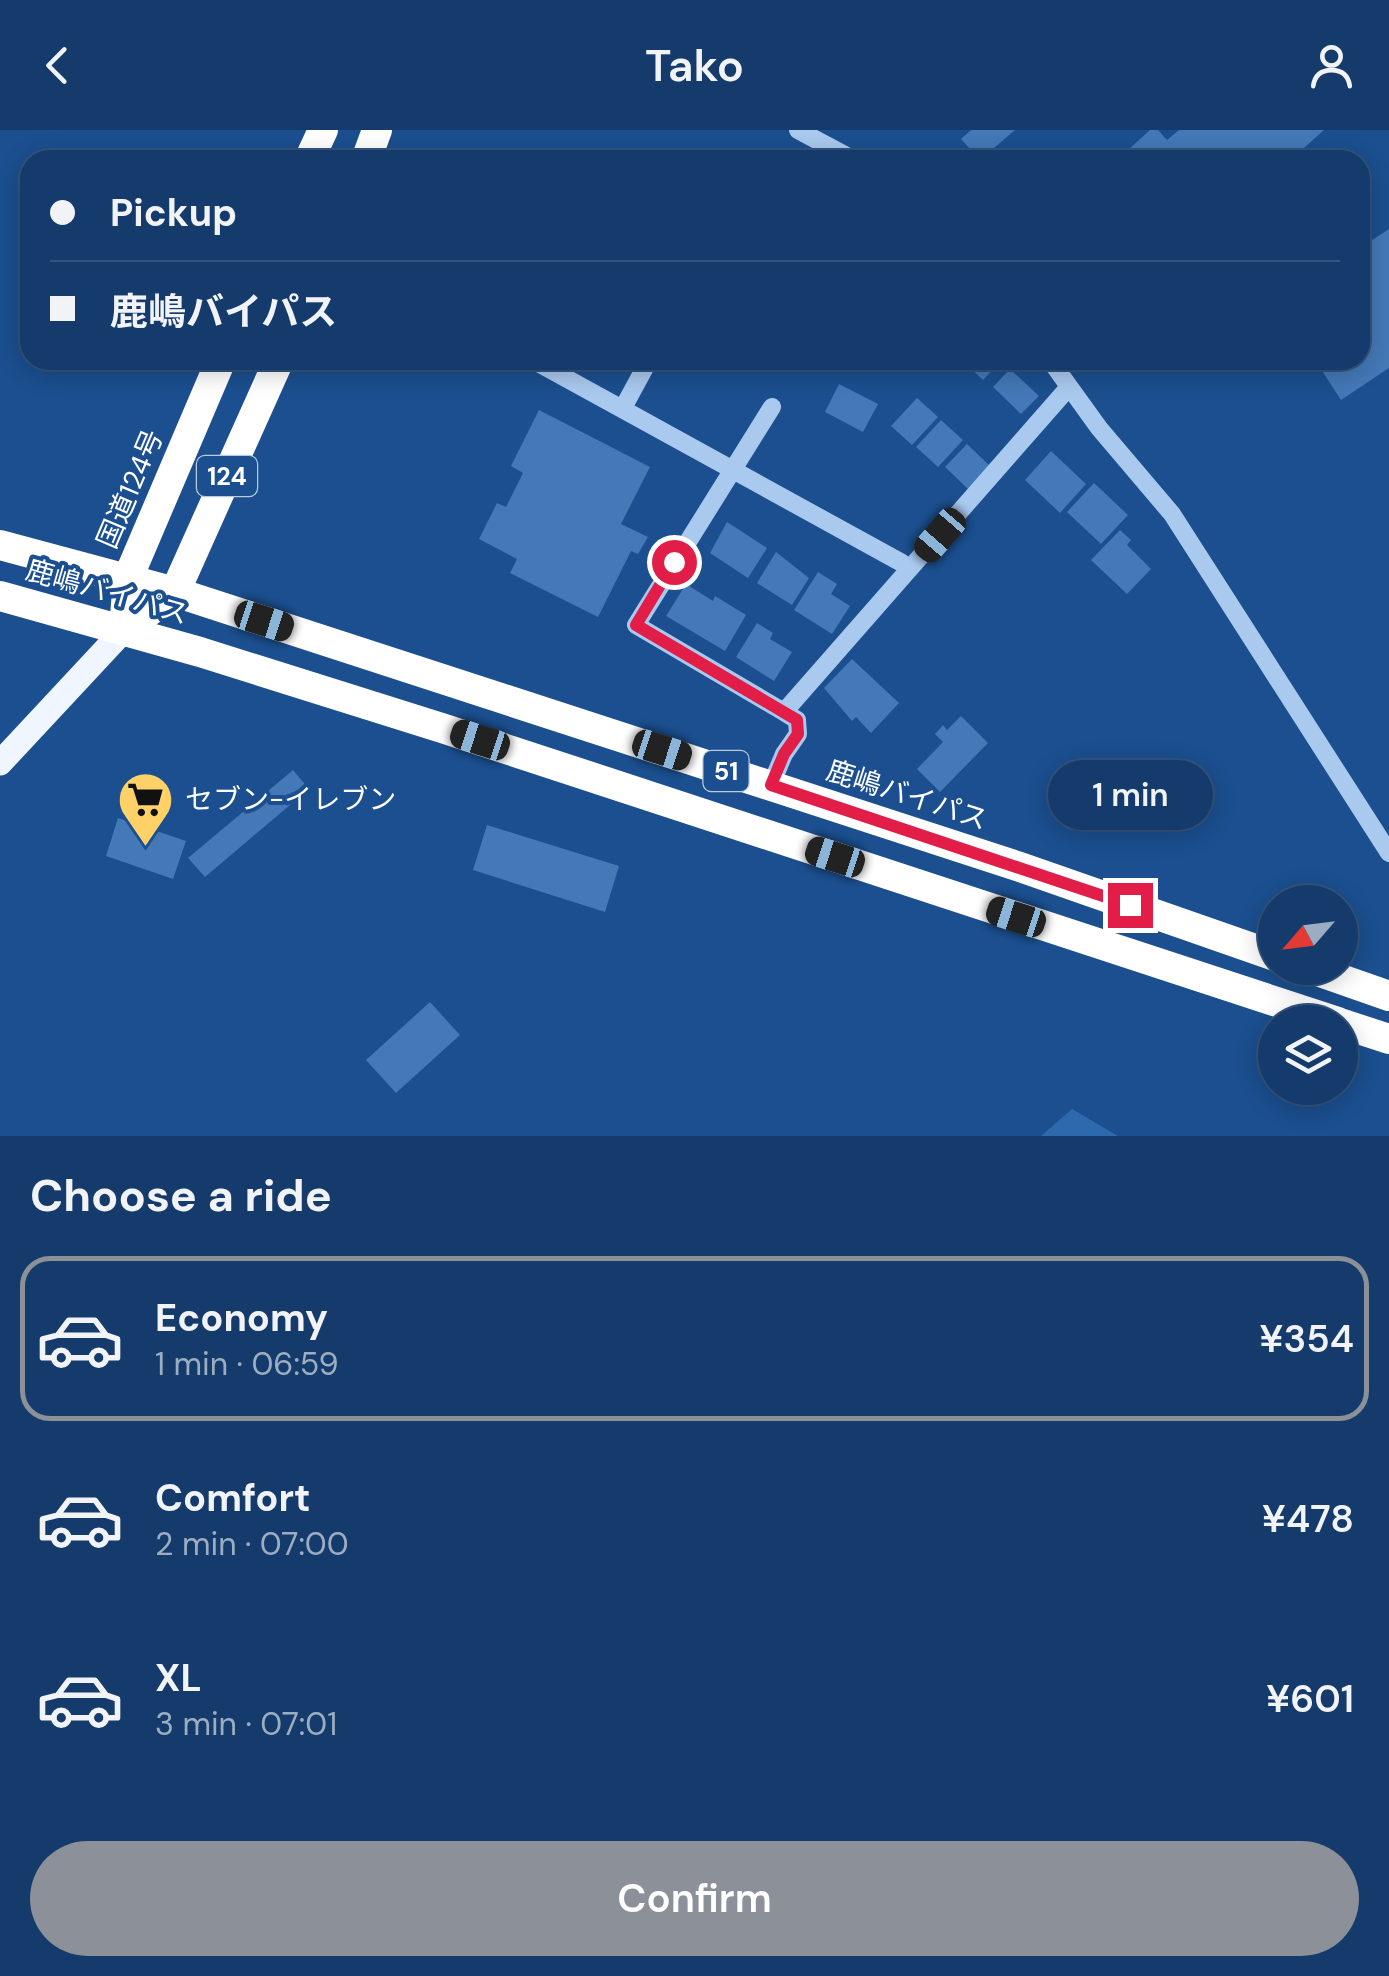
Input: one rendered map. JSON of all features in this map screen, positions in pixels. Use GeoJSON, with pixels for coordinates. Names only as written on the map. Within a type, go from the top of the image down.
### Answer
{"type":"FeatureCollection","features":[{"type":"Feature","properties":{"kind":"highway","name":"国道124号"},"geometry":{"type":"LineString","coordinates":[[124,630],[128,578],[217,370]]}},
{"type":"Feature","properties":{"kind":"highway","name":"124"},"geometry":{"type":"LineString","coordinates":[[124,630],[175,592],[275,370]]}},
{"type":"Feature","properties":{"kind":"highway","name":"鹿嶋バイパス"},"geometry":{"type":"LineString","coordinates":[[0,545],[175,592],[1020,866],[1258,950]]}},
{"type":"Feature","properties":{"kind":"highway","name":"鹿嶋バイパス"},"geometry":{"type":"LineString","coordinates":[[0,596],[124,630],[602,779],[1285,1005]]}},
{"type":"Feature","properties":{"kind":"highway"},"geometry":{"type":"LineString","coordinates":[[1358,985],[1389,996]]}},
{"type":"Feature","properties":{"kind":"highway","name":"鹿嶋バイパス"},"geometry":{"type":"LineString","coordinates":[[1358,1029],[1389,1039]]}},
{"type":"Feature","properties":{"kind":"main road"},"geometry":{"type":"LineString","coordinates":[[0,763],[124,630]]}},
{"type":"Feature","properties":{"kind":"street"},"geometry":{"type":"LineString","coordinates":[[798,130],[835,150]]}},
{"type":"Feature","properties":{"kind":"street"},"geometry":{"type":"LineString","coordinates":[[552,370],[902,563]]}},
{"type":"Feature","properties":{"kind":"street"},"geometry":{"type":"LineString","coordinates":[[624,408],[645,370]]}},
{"type":"Feature","properties":{"kind":"street"},"geometry":{"type":"LineString","coordinates":[[1057,370],[1099,428],[1172,514],[1389,853]]}},
{"type":"Feature","properties":{"kind":"street"},"geometry":{"type":"LineString","coordinates":[[784,712],[1069,387]]}},
{"type":"Feature","properties":{"kind":"street"},"geometry":{"type":"LineString","coordinates":[[771,785],[784,754],[798,734],[797,720],[636,625],[772,407]]}},
{"type":"Feature","properties":{"kind":"shaded area"},"geometry":{"type":"Polygon","coordinates":[[[1072,1109],[1118,1136],[1041,1136],[1072,1109]]]}},
{"type":"Feature","properties":{"kind":"building"},"geometry":{"type":"Polygon","coordinates":[[[971,130],[1015,130],[992,150],[971,150],[961,139],[971,130]]]}},
{"type":"Feature","properties":{"kind":"building"},"geometry":{"type":"Polygon","coordinates":[[[1150,130],[1158,130],[1167,140],[1179,130],[1324,130],[1302,150],[1128,150],[1150,130]]]}},
{"type":"Feature","properties":{"kind":"building"},"geometry":{"type":"Polygon","coordinates":[[[1389,229],[1389,368],[1341,400],[1322,370],[1370,370],[1370,241],[1389,229]]]}},
{"type":"Feature","properties":{"kind":"building"},"geometry":{"type":"Polygon","coordinates":[[[972,370],[992,370],[983,380],[972,370]]]}},
{"type":"Feature","properties":{"kind":"building"},"geometry":{"type":"Polygon","coordinates":[[[1011,370],[1039,396],[1021,414],[993,387],[1011,370]]]}},
{"type":"Feature","properties":{"kind":"building"},"geometry":{"type":"Polygon","coordinates":[[[839,384],[878,404],[863,432],[825,412],[839,384]]]}},
{"type":"Feature","properties":{"kind":"building"},"geometry":{"type":"Polygon","coordinates":[[[917,398],[938,417],[912,445],[891,426],[917,398]]]}},
{"type":"Feature","properties":{"kind":"building"},"geometry":{"type":"Polygon","coordinates":[[[539,410],[650,467],[621,524],[648,537],[638,554],[631,551],[598,617],[510,573],[517,559],[479,539],[497,503],[506,507],[523,473],[511,466],[539,410]]]}},
{"type":"Feature","properties":{"kind":"building"},"geometry":{"type":"Polygon","coordinates":[[[941,420],[963,440],[938,467],[916,447],[941,420]]]}},
{"type":"Feature","properties":{"kind":"building"},"geometry":{"type":"Polygon","coordinates":[[[967,444],[990,466],[968,489],[945,467],[967,444]]]}},
{"type":"Feature","properties":{"kind":"building"},"geometry":{"type":"Polygon","coordinates":[[[1051,451],[1086,484],[1060,513],[1025,480],[1051,451]]]}},
{"type":"Feature","properties":{"kind":"building"},"geometry":{"type":"Polygon","coordinates":[[[1094,483],[1128,515],[1101,544],[1067,512],[1094,483]]]}},
{"type":"Feature","properties":{"kind":"building"},"geometry":{"type":"Polygon","coordinates":[[[727,522],[767,548],[748,578],[710,553],[727,522]]]}},
{"type":"Feature","properties":{"kind":"building"},"geometry":{"type":"Polygon","coordinates":[[[1120,530],[1131,540],[1127,545],[1151,569],[1127,594],[1091,560],[1120,530]]]}},
{"type":"Feature","properties":{"kind":"building"},"geometry":{"type":"Polygon","coordinates":[[[776,552],[809,578],[792,605],[757,583],[776,552]]]}},
{"type":"Feature","properties":{"kind":"building"},"geometry":{"type":"Polygon","coordinates":[[[818,572],[837,584],[831,594],[850,606],[832,634],[794,610],[818,572]]]}},
{"type":"Feature","properties":{"kind":"building"},"geometry":{"type":"Polygon","coordinates":[[[686,584],[746,615],[725,651],[666,616],[686,584]]]}},
{"type":"Feature","properties":{"kind":"building"},"geometry":{"type":"Polygon","coordinates":[[[757,623],[773,633],[770,639],[792,652],[774,681],[736,657],[757,623]]]}},
{"type":"Feature","properties":{"kind":"building"},"geometry":{"type":"Polygon","coordinates":[[[852,659],[899,703],[871,733],[856,717],[852,721],[824,688],[852,659]]]}},
{"type":"Feature","properties":{"kind":"building"},"geometry":{"type":"Polygon","coordinates":[[[961,716],[988,743],[940,792],[917,769],[943,742],[935,734],[943,725],[947,730],[961,716]]]}},
{"type":"Feature","properties":{"kind":"building"},"geometry":{"type":"Polygon","coordinates":[[[293,770],[309,789],[205,877],[188,858],[293,770]]]}},
{"type":"Feature","properties":{"kind":"building","name":"セブン-イレブン"},"geometry":{"type":"Polygon","coordinates":[[[118,818],[186,841],[173,879],[106,856],[118,818]]]}},
{"type":"Feature","properties":{"kind":"building"},"geometry":{"type":"Polygon","coordinates":[[[487,825],[619,866],[605,912],[473,870],[487,825]]]}},
{"type":"Feature","properties":{"kind":"building"},"geometry":{"type":"Polygon","coordinates":[[[430,1002],[460,1035],[396,1093],[366,1060],[430,1002]]]}},
{"type":"Feature","properties":{"kind":"place","name":"セブン-イレブン"},"geometry":{"type":"Point","coordinates":[146,848]}},
{"type":"Feature","properties":{"kind":"route"},"geometry":{"type":"LineString","coordinates":[[674,562],[636,625],[797,720],[798,734],[784,754],[771,785],[1130,905]]}}]}
